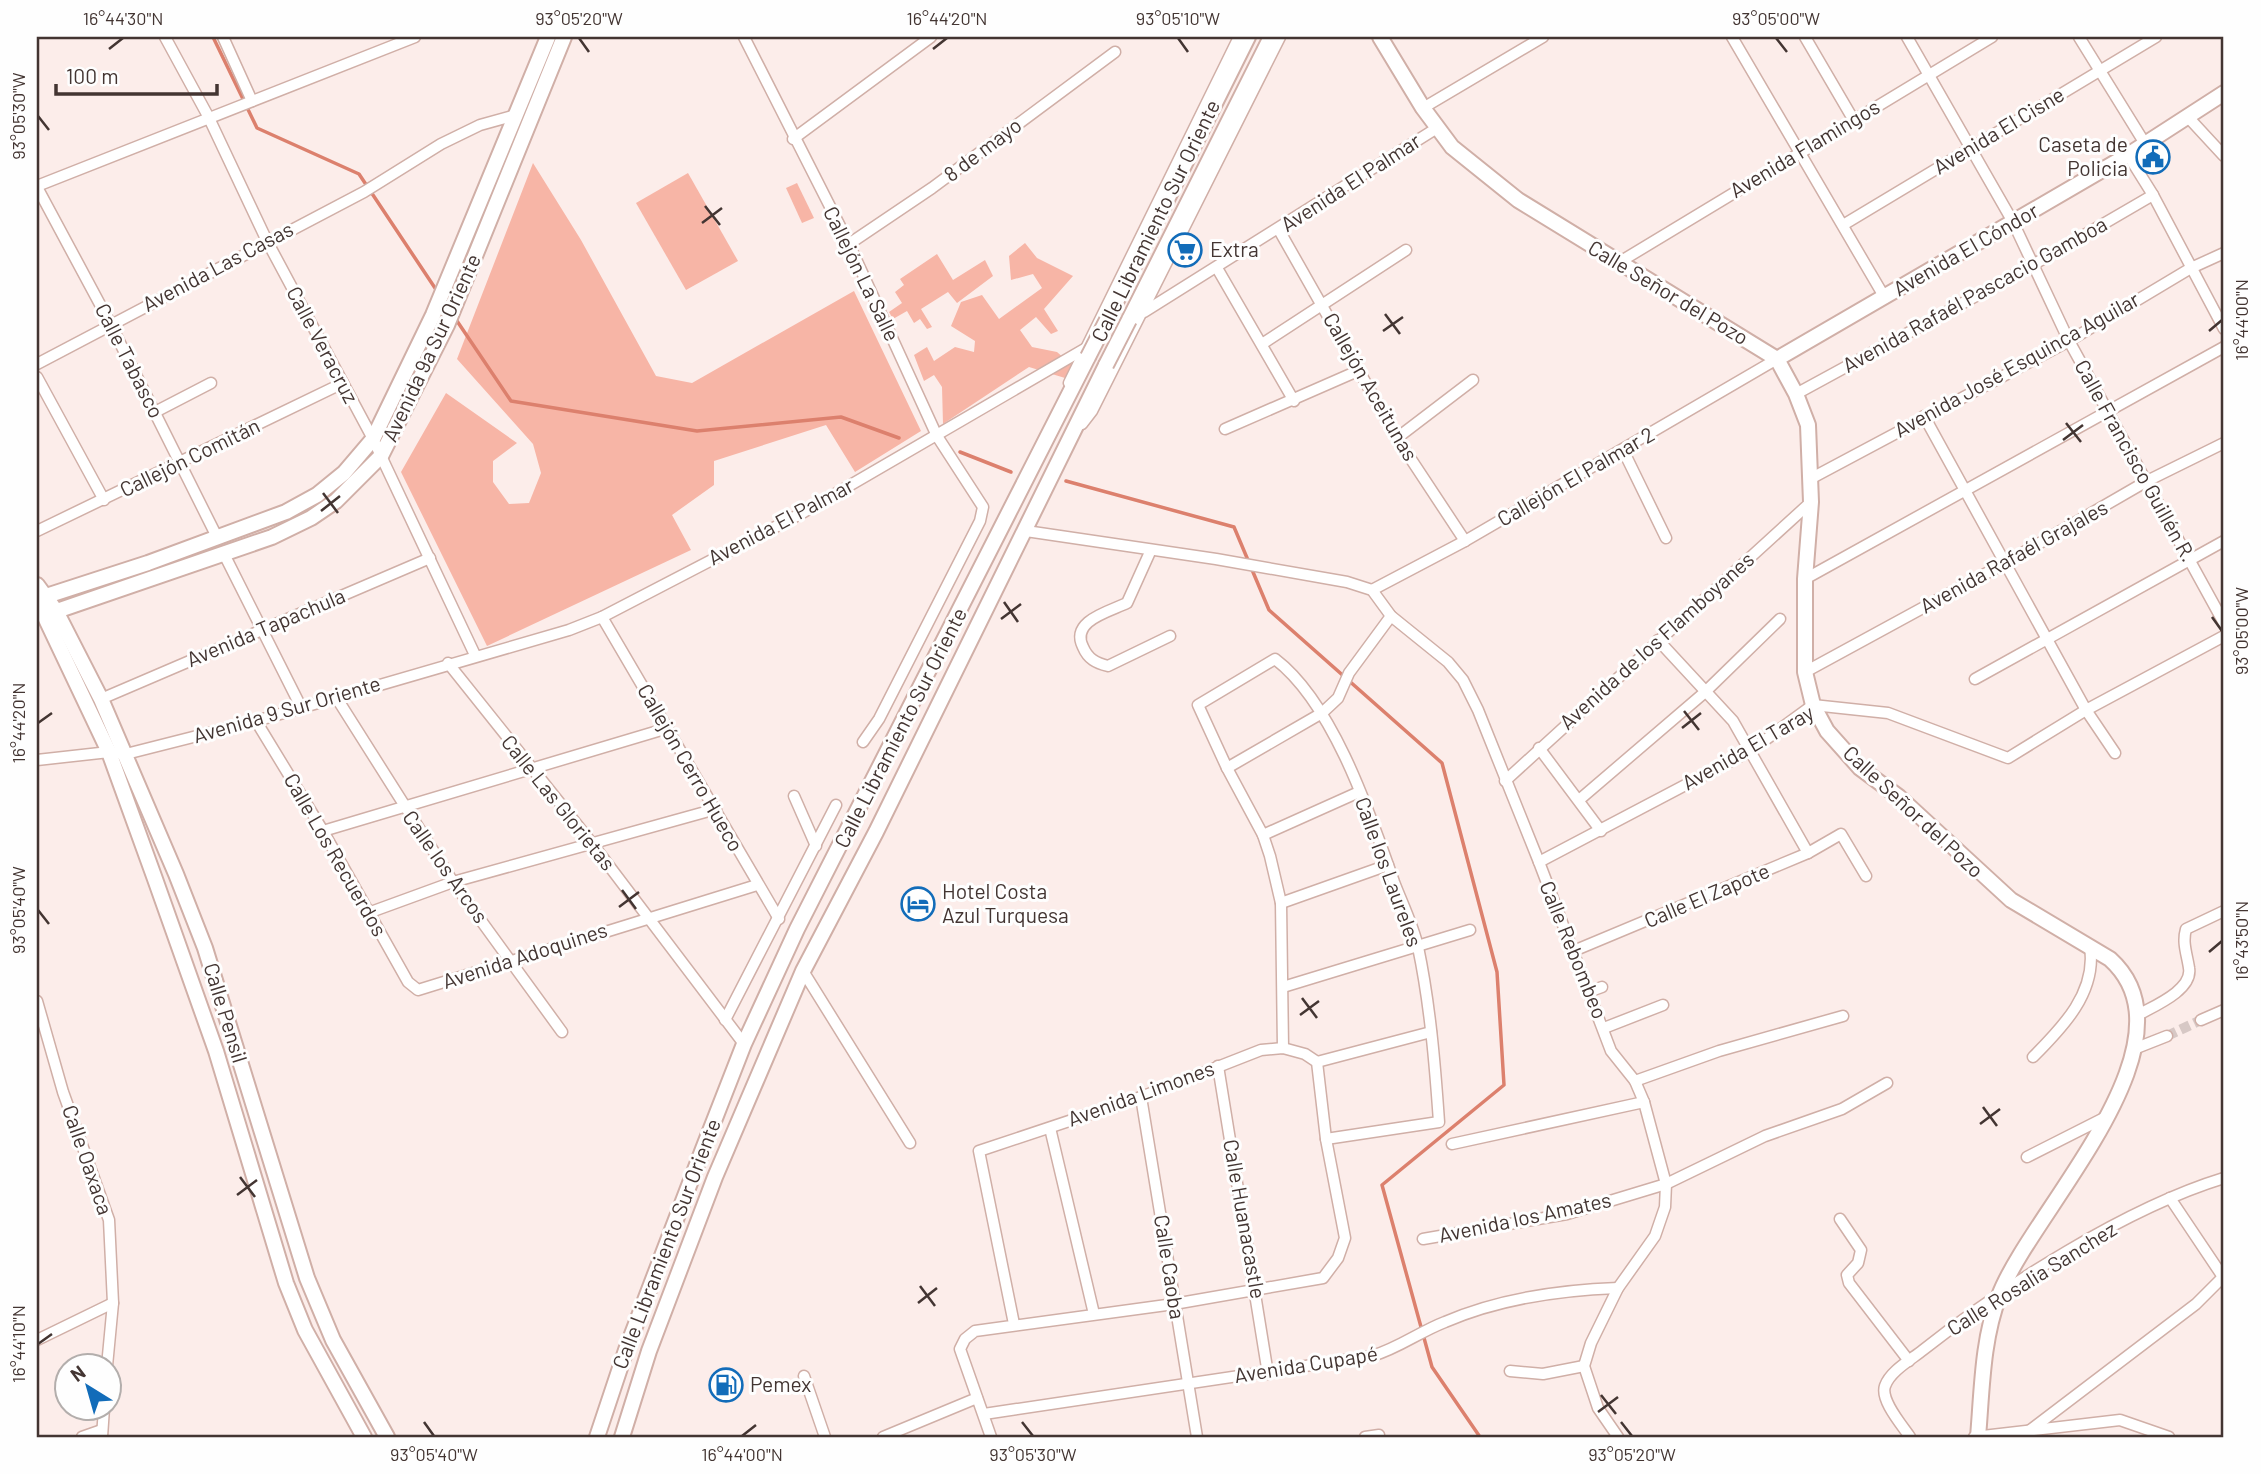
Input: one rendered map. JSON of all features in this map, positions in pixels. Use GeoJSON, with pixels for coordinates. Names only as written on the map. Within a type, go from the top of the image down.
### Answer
{"type":"FeatureCollection","features":[{"type":"Feature","properties":{"kind":"main road","name":"Avenida 9a Sur Oriente"},"geometry":{"type":"LineString","coordinates":[[39,593],[217,537],[286,512],[317,495],[344,473],[373,439],[433,315],[516,115],[550,45],[564,37]]}},
{"type":"Feature","properties":{"kind":"main road","name":"Calle Libramiento Sur Oriente"},"geometry":{"type":"LineString","coordinates":[[597,1437],[630,1339],[744,1044],[797,929],[1067,400],[1085,354],[1248,37]]}},
{"type":"Feature","properties":{"kind":"main road","name":"Calle Libramiento Sur Oriente"},"geometry":{"type":"LineString","coordinates":[[622,1437],[649,1351],[715,1177],[803,971],[1026,531],[1271,37]]}},
{"type":"Feature","properties":{"kind":"main road","name":"Calle Señor del Pozo"},"geometry":{"type":"LineString","coordinates":[[1380,37],[1437,128],[1481,174],[1618,263],[1777,359],[1796,394],[1808,425],[1811,502],[1805,579],[1805,672],[1813,705],[1827,731],[1860,768],[1899,797],[1975,870],[2011,900],[2090,947],[2121,969],[2136,998],[2138,1015],[2134,1049],[2108,1116],[1999,1295],[1986,1350],[1976,1437]]}},
{"type":"Feature","properties":{"kind":"main road","name":"Avenida 9a Sur Oriente"},"geometry":{"type":"LineString","coordinates":[[46,615],[224,554],[311,518],[336,501],[381,457],[447,325],[467,278],[550,45]]}},
{"type":"Feature","properties":{"kind":"main road","name":"Avenida El Cóndor"},"geometry":{"type":"LineString","coordinates":[[1777,359],[2128,155],[2144,142],[2224,93]]}},
{"type":"Feature","properties":{"kind":"main road","name":"Calle Pensil"},"geometry":{"type":"LineString","coordinates":[[39,593],[46,615],[109,752],[216,1051],[286,1283],[304,1330],[364,1437]]}},
{"type":"Feature","properties":{"kind":"main road","name":"Calle Pensil"},"geometry":{"type":"LineString","coordinates":[[46,615],[101,699],[127,754],[205,948],[307,1278],[333,1340],[387,1437]]}},
{"type":"Feature","properties":{"kind":"street","name":"Calle Veracruz"},"geometry":{"type":"LineString","coordinates":[[165,37],[208,116],[267,241],[373,439],[475,655]]}},
{"type":"Feature","properties":{"kind":"street"},"geometry":{"type":"LineString","coordinates":[[223,37],[251,102]]}},
{"type":"Feature","properties":{"kind":"street"},"geometry":{"type":"LineString","coordinates":[[37,186],[208,116],[251,102],[415,37]]}},
{"type":"Feature","properties":{"kind":"street","name":"Callejón La Salle"},"geometry":{"type":"LineString","coordinates":[[744,37],[793,139],[849,244],[933,438],[946,447],[983,507],[980,521],[879,719],[863,742]]}},
{"type":"Feature","properties":{"kind":"street"},"geometry":{"type":"LineString","coordinates":[[793,139],[931,37]]}},
{"type":"Feature","properties":{"kind":"street"},"geometry":{"type":"LineString","coordinates":[[1085,354],[1239,37]]}},
{"type":"Feature","properties":{"kind":"street"},"geometry":{"type":"LineString","coordinates":[[1074,432],[1092,411],[1280,37]]}},
{"type":"Feature","properties":{"kind":"street"},"geometry":{"type":"LineString","coordinates":[[1423,108],[1543,37]]}},
{"type":"Feature","properties":{"kind":"street"},"geometry":{"type":"LineString","coordinates":[[1732,37],[1885,298]]}},
{"type":"Feature","properties":{"kind":"street"},"geometry":{"type":"LineString","coordinates":[[1805,37],[1853,119]]}},
{"type":"Feature","properties":{"kind":"street","name":"Calle Francisco Guillén R."},"geometry":{"type":"LineString","coordinates":[[1906,37],[2013,222],[2031,266],[2069,341],[2224,623]]}},
{"type":"Feature","properties":{"kind":"street","name":"Avenida Flamingos"},"geometry":{"type":"LineString","coordinates":[[1618,263],[1992,37]]}},
{"type":"Feature","properties":{"kind":"street"},"geometry":{"type":"LineString","coordinates":[[2079,37],[2144,142]]}},
{"type":"Feature","properties":{"kind":"street","name":"Avenida El Cisne"},"geometry":{"type":"LineString","coordinates":[[1843,225],[2156,37]]}},
{"type":"Feature","properties":{"kind":"street","name":"8 de mayo"},"geometry":{"type":"LineString","coordinates":[[849,244],[933,188],[1115,52]]}},
{"type":"Feature","properties":{"kind":"street","name":"Avenida Las Casas"},"geometry":{"type":"LineString","coordinates":[[37,364],[379,183],[442,144],[480,125],[516,115]]}},
{"type":"Feature","properties":{"kind":"street"},"geometry":{"type":"LineString","coordinates":[[2187,116],[2224,156]]}},
{"type":"Feature","properties":{"kind":"street","name":"Avenida El Palmar"},"geometry":{"type":"LineString","coordinates":[[1122,324],[1279,230],[1437,128]]}},
{"type":"Feature","properties":{"kind":"street"},"geometry":{"type":"LineString","coordinates":[[2128,155],[2153,195],[2224,329]]}},
{"type":"Feature","properties":{"kind":"street","name":"Calle Tabasco"},"geometry":{"type":"LineString","coordinates":[[37,186],[217,537]]}},
{"type":"Feature","properties":{"kind":"street","name":"Avenida Rafaél Pascacio Gamboa"},"geometry":{"type":"LineString","coordinates":[[1796,394],[2031,266],[2153,195]]}},
{"type":"Feature","properties":{"kind":"street","name":"Callejón Aceitunas"},"geometry":{"type":"LineString","coordinates":[[1279,230],[1397,438],[1465,541]]}},
{"type":"Feature","properties":{"kind":"street"},"geometry":{"type":"LineString","coordinates":[[1262,344],[1406,250]]}},
{"type":"Feature","properties":{"kind":"street","name":"Avenida José Esquinca Aguilar"},"geometry":{"type":"LineString","coordinates":[[1810,478],[2069,341],[2191,268],[2224,253]]}},
{"type":"Feature","properties":{"kind":"street"},"geometry":{"type":"LineString","coordinates":[[1217,268],[1294,401]]}},
{"type":"Feature","properties":{"kind":"street","name":"Avenida El Palmar"},"geometry":{"type":"LineString","coordinates":[[447,663],[542,639],[602,617],[804,512],[1085,354],[1098,342]]}},
{"type":"Feature","properties":{"kind":"street"},"geometry":{"type":"LineString","coordinates":[[1805,579],[2224,347]]}},
{"type":"Feature","properties":{"kind":"street","name":"Callejón El Palmar 2"},"geometry":{"type":"LineString","coordinates":[[1372,590],[1465,541],[1777,359]]}},
{"type":"Feature","properties":{"kind":"street"},"geometry":{"type":"LineString","coordinates":[[1226,429],[1360,370]]}},
{"type":"Feature","properties":{"kind":"street"},"geometry":{"type":"LineString","coordinates":[[37,377],[104,500]]}},
{"type":"Feature","properties":{"kind":"street"},"geometry":{"type":"LineString","coordinates":[[1397,438],[1473,380]]}},
{"type":"Feature","properties":{"kind":"street"},"geometry":{"type":"LineString","coordinates":[[155,412],[211,383]]}},
{"type":"Feature","properties":{"kind":"street","name":"Callejón Comitán"},"geometry":{"type":"LineString","coordinates":[[37,531],[342,383]]}},
{"type":"Feature","properties":{"kind":"street"},"geometry":{"type":"LineString","coordinates":[[1924,416],[2007,562],[2086,710],[2115,753]]}},
{"type":"Feature","properties":{"kind":"street","name":"Avenida Rafaél Grajales"},"geometry":{"type":"LineString","coordinates":[[1805,672],[2007,562],[2147,481],[2224,443]]}},
{"type":"Feature","properties":{"kind":"street"},"geometry":{"type":"LineString","coordinates":[[1623,450],[1666,538]]}},
{"type":"Feature","properties":{"kind":"street","name":"Avenida de los Flamboyanes"},"geometry":{"type":"LineString","coordinates":[[1505,781],[1811,502]]}},
{"type":"Feature","properties":{"kind":"street"},"geometry":{"type":"LineString","coordinates":[[1026,531],[1346,582],[1372,590]]}},
{"type":"Feature","properties":{"kind":"street"},"geometry":{"type":"LineString","coordinates":[[1975,679],[2224,541]]}},
{"type":"Feature","properties":{"kind":"street"},"geometry":{"type":"LineString","coordinates":[[1150,552],[1127,603],[1090,620],[1081,628],[1079,637],[1087,656],[1108,666],[1170,636]]}},
{"type":"Feature","properties":{"kind":"street"},"geometry":{"type":"LineString","coordinates":[[224,554],[301,707]]}},
{"type":"Feature","properties":{"kind":"street","name":"Avenida Tapachula"},"geometry":{"type":"LineString","coordinates":[[101,699],[430,558]]}},
{"type":"Feature","properties":{"kind":"street","name":"Calle Rebombeo"},"geometry":{"type":"LineString","coordinates":[[1372,590],[1391,616],[1448,662],[1463,680],[1478,710],[1539,862],[1571,952],[1604,1028],[1611,1051],[1635,1081],[1644,1102],[1666,1184],[1665,1208],[1655,1236],[1618,1288],[1591,1343],[1584,1366]]}},
{"type":"Feature","properties":{"kind":"street"},"geometry":{"type":"LineString","coordinates":[[1283,1048],[1281,903],[1263,835],[1227,768],[1322,713],[1338,698],[1349,673],[1391,616]]}},
{"type":"Feature","properties":{"kind":"street","name":"Callejón Cerro Hueco"},"geometry":{"type":"LineString","coordinates":[[602,617],[779,919]]}},
{"type":"Feature","properties":{"kind":"street"},"geometry":{"type":"LineString","coordinates":[[1579,800],[1704,693],[1780,619]]}},
{"type":"Feature","properties":{"kind":"street"},"geometry":{"type":"LineString","coordinates":[[2086,710],[2224,636]]}},
{"type":"Feature","properties":{"kind":"street"},"geometry":{"type":"LineString","coordinates":[[1658,640],[1704,693],[1733,721],[1808,853]]}},
{"type":"Feature","properties":{"kind":"street","name":"Calle los Laureles"},"geometry":{"type":"LineString","coordinates":[[1227,768],[1198,705],[1275,659],[1292,672],[1322,713],[1359,792],[1418,945],[1431,1032],[1439,1122],[1326,1139]]}},
{"type":"Feature","properties":{"kind":"street","name":"Calle Las Glorietas"},"geometry":{"type":"LineString","coordinates":[[447,663],[591,842],[744,1044]]}},
{"type":"Feature","properties":{"kind":"street","name":"Avenida 9 Sur Oriente"},"geometry":{"type":"LineString","coordinates":[[127,754],[256,721],[447,663]]}},
{"type":"Feature","properties":{"kind":"street","name":"Calle los Arcos"},"geometry":{"type":"LineString","coordinates":[[336,697],[403,807],[453,882],[562,1032]]}},
{"type":"Feature","properties":{"kind":"street","name":"Avenida El Taray"},"geometry":{"type":"LineString","coordinates":[[1539,862],[1750,751],[1813,705],[1888,713],[2008,758],[2086,710]]}},
{"type":"Feature","properties":{"kind":"street","name":"Calle Los Recuerdos"},"geometry":{"type":"LineString","coordinates":[[256,721],[413,988]]}},
{"type":"Feature","properties":{"kind":"street"},"geometry":{"type":"LineString","coordinates":[[323,831],[530,767],[668,728]]}},
{"type":"Feature","properties":{"kind":"street"},"geometry":{"type":"LineString","coordinates":[[1539,748],[1601,831]]}},
{"type":"Feature","properties":{"kind":"street"},"geometry":{"type":"LineString","coordinates":[[37,760],[109,752],[127,754]]}},
{"type":"Feature","properties":{"kind":"street"},"geometry":{"type":"LineString","coordinates":[[1263,835],[1359,792]]}},
{"type":"Feature","properties":{"kind":"street"},"geometry":{"type":"LineString","coordinates":[[794,796],[816,846]]}},
{"type":"Feature","properties":{"kind":"street"},"geometry":{"type":"LineString","coordinates":[[725,1020],[836,805]]}},
{"type":"Feature","properties":{"kind":"street"},"geometry":{"type":"LineString","coordinates":[[368,913],[453,882],[716,809]]}},
{"type":"Feature","properties":{"kind":"street","name":"Calle El Zapote"},"geometry":{"type":"LineString","coordinates":[[1571,952],[1808,853],[1841,834],[1866,876]]}},
{"type":"Feature","properties":{"kind":"street"},"geometry":{"type":"LineString","coordinates":[[1281,903],[1388,865]]}},
{"type":"Feature","properties":{"kind":"street","name":"Avenida Adoquines"},"geometry":{"type":"LineString","coordinates":[[413,988],[418,990],[647,916],[757,885]]}},
{"type":"Feature","properties":{"kind":"street"},"geometry":{"type":"LineString","coordinates":[[2138,1015],[2174,993],[2188,980],[2190,969],[2183,939],[2186,929],[2224,911]]}},
{"type":"Feature","properties":{"kind":"street"},"geometry":{"type":"LineString","coordinates":[[1283,987],[1470,930]]}},
{"type":"Feature","properties":{"kind":"street"},"geometry":{"type":"LineString","coordinates":[[2033,1057],[2064,1026],[2079,999],[2090,971],[2090,947]]}},
{"type":"Feature","properties":{"kind":"street"},"geometry":{"type":"LineString","coordinates":[[803,971],[910,1143]]}},
{"type":"Feature","properties":{"kind":"street"},"geometry":{"type":"LineString","coordinates":[[1588,992],[1601,987]]}},
{"type":"Feature","properties":{"kind":"street","name":"Calle Oaxaca"},"geometry":{"type":"LineString","coordinates":[[37,1001],[43,1029],[109,1220],[113,1303],[108,1352]]}},
{"type":"Feature","properties":{"kind":"street"},"geometry":{"type":"LineString","coordinates":[[1604,1028],[1663,1004]]}},
{"type":"Feature","properties":{"kind":"street"},"geometry":{"type":"LineString","coordinates":[[2202,1020],[2224,1010]]}},
{"type":"Feature","properties":{"kind":"street"},"geometry":{"type":"LineString","coordinates":[[1635,1081],[1719,1051],[1843,1016]]}},
{"type":"Feature","properties":{"kind":"street"},"geometry":{"type":"LineString","coordinates":[[37,1042],[43,1029]]}},
{"type":"Feature","properties":{"kind":"street"},"geometry":{"type":"LineString","coordinates":[[991,1437],[960,1349],[965,1339],[975,1331],[1174,1304],[1323,1278],[1338,1258],[1345,1238],[1326,1139],[1317,1062],[1431,1032]]}},
{"type":"Feature","properties":{"kind":"street"},"geometry":{"type":"LineString","coordinates":[[2134,1049],[2167,1036]]}},
{"type":"Feature","properties":{"kind":"street","name":"Avenida Limones"},"geometry":{"type":"LineString","coordinates":[[1014,1324],[979,1151],[1141,1097],[1261,1050],[1283,1048],[1305,1054],[1317,1062]]}},
{"type":"Feature","properties":{"kind":"street","name":"Calle Huanacastle"},"geometry":{"type":"LineString","coordinates":[[1218,1066],[1268,1374]]}},
{"type":"Feature","properties":{"kind":"street","name":"Avenida los Amates"},"geometry":{"type":"LineString","coordinates":[[1423,1239],[1566,1213],[1666,1184],[1765,1136],[1863,1099],[1887,1083]]}},
{"type":"Feature","properties":{"kind":"street","name":"Calle Caoba"},"geometry":{"type":"LineString","coordinates":[[1141,1097],[1197,1437]]}},
{"type":"Feature","properties":{"kind":"street"},"geometry":{"type":"LineString","coordinates":[[1452,1144],[1644,1102]]}},
{"type":"Feature","properties":{"kind":"street"},"geometry":{"type":"LineString","coordinates":[[2027,1157],[2108,1116]]}},
{"type":"Feature","properties":{"kind":"street"},"geometry":{"type":"LineString","coordinates":[[1050,1128],[1094,1314]]}},
{"type":"Feature","properties":{"kind":"street","name":"Calle Rosalia Sanchez"},"geometry":{"type":"LineString","coordinates":[[1910,1437],[1883,1389],[1888,1379],[1909,1361],[1999,1295],[2082,1244],[2170,1198],[2224,1178]]}},
{"type":"Feature","properties":{"kind":"street"},"geometry":{"type":"LineString","coordinates":[[2029,1431],[2196,1304],[2223,1277],[2170,1198]]}},
{"type":"Feature","properties":{"kind":"street"},"geometry":{"type":"LineString","coordinates":[[1840,1219],[1861,1250],[1858,1263],[1847,1275],[1849,1283],[1909,1361]]}},
{"type":"Feature","properties":{"kind":"street","name":"Avenida Cupapé"},"geometry":{"type":"LineString","coordinates":[[984,1414],[1189,1382],[1268,1374],[1372,1356],[1396,1349],[1444,1322],[1507,1304],[1568,1289],[1618,1288]]}},
{"type":"Feature","properties":{"kind":"street"},"geometry":{"type":"LineString","coordinates":[[37,1340],[113,1303]]}},
{"type":"Feature","properties":{"kind":"street"},"geometry":{"type":"LineString","coordinates":[[1510,1371],[1543,1374],[1584,1366],[1598,1408],[1617,1436]]}},
{"type":"Feature","properties":{"kind":"street"},"geometry":{"type":"LineString","coordinates":[[804,1376],[825,1437]]}},
{"type":"Feature","properties":{"kind":"street"},"geometry":{"type":"LineString","coordinates":[[883,1437],[977,1398]]}},
{"type":"Feature","properties":{"kind":"street"},"geometry":{"type":"LineString","coordinates":[[1976,1437],[2120,1420],[2169,1437]]}},
{"type":"Feature","properties":{"kind":"street"},"geometry":{"type":"LineString","coordinates":[[82,1437],[102,1433]]}},
{"type":"Feature","properties":{"kind":"street"},"geometry":{"type":"LineString","coordinates":[[1365,1437],[1379,1435]]}},
{"type":"Feature","properties":{"kind":"street"},"geometry":{"type":"LineString","coordinates":[[1603,1437],[1617,1436]]}},
{"type":"Feature","properties":{"kind":"shaded area"},"geometry":{"type":"Polygon","coordinates":[[[533,163],[581,240],[656,376],[692,383],[854,291],[921,431],[855,472],[826,425],[714,461],[714,485],[672,515],[691,550],[487,646],[401,472],[446,393],[517,443],[493,461],[493,482],[509,504],[529,503],[541,473],[533,444],[457,359],[533,163]]]}},
{"type":"Feature","properties":{"kind":"shaded area"},"geometry":{"type":"Polygon","coordinates":[[[688,173],[738,261],[686,290],[636,203],[688,173]]]}},
{"type":"Feature","properties":{"kind":"shaded area"},"geometry":{"type":"Polygon","coordinates":[[[797,183],[814,218],[802,223],[786,188],[797,183]]]}},
{"type":"Feature","properties":{"kind":"shaded area"},"geometry":{"type":"Polygon","coordinates":[[[1025,243],[1037,258],[1073,276],[1044,309],[1058,331],[1051,334],[1036,317],[1020,330],[1032,347],[1057,352],[1073,366],[1065,378],[1029,367],[943,424],[942,387],[934,375],[924,381],[914,355],[927,347],[934,361],[955,347],[974,352],[975,341],[951,326],[961,302],[982,295],[999,319],[1042,288],[1033,274],[1011,280],[1009,256],[1025,243]]]}},
{"type":"Feature","properties":{"kind":"shaded area"},"geometry":{"type":"Polygon","coordinates":[[[937,254],[953,280],[985,260],[993,276],[957,303],[948,292],[921,309],[932,327],[927,329],[920,319],[914,323],[907,311],[893,319],[889,312],[902,303],[895,292],[904,285],[900,279],[937,254]]]}},
{"type":"Feature","properties":{"kind":"waterway"},"geometry":{"type":"LineString","coordinates":[[213,37],[257,128],[359,174],[437,291]]}},
{"type":"Feature","properties":{"kind":"waterway"},"geometry":{"type":"LineString","coordinates":[[455,318],[511,401],[697,431],[841,417],[899,438]]}},
{"type":"Feature","properties":{"kind":"waterway"},"geometry":{"type":"LineString","coordinates":[[960,452],[1011,472]]}},
{"type":"Feature","properties":{"kind":"waterway"},"geometry":{"type":"LineString","coordinates":[[1066,481],[1234,527],[1269,610],[1442,763],[1497,972],[1504,1085],[1382,1185],[1432,1367],[1480,1437]]}},
{"type":"Feature","properties":{"kind":"tunnel"},"geometry":{"type":"LineString","coordinates":[[2167,1036],[2201,1020]]}},
{"type":"Feature","properties":{"kind":"place","name":"Caseta de Policia"},"geometry":{"type":"Point","coordinates":[2153,157]}},
{"type":"Feature","properties":{"kind":"place","name":"Extra"},"geometry":{"type":"Point","coordinates":[1185,250]}},
{"type":"Feature","properties":{"kind":"place","name":"Hotel Costa Azul Turquesa"},"geometry":{"type":"Point","coordinates":[918,904]}},
{"type":"Feature","properties":{"kind":"place","name":"Pemex"},"geometry":{"type":"Point","coordinates":[726,1385]}}]}
